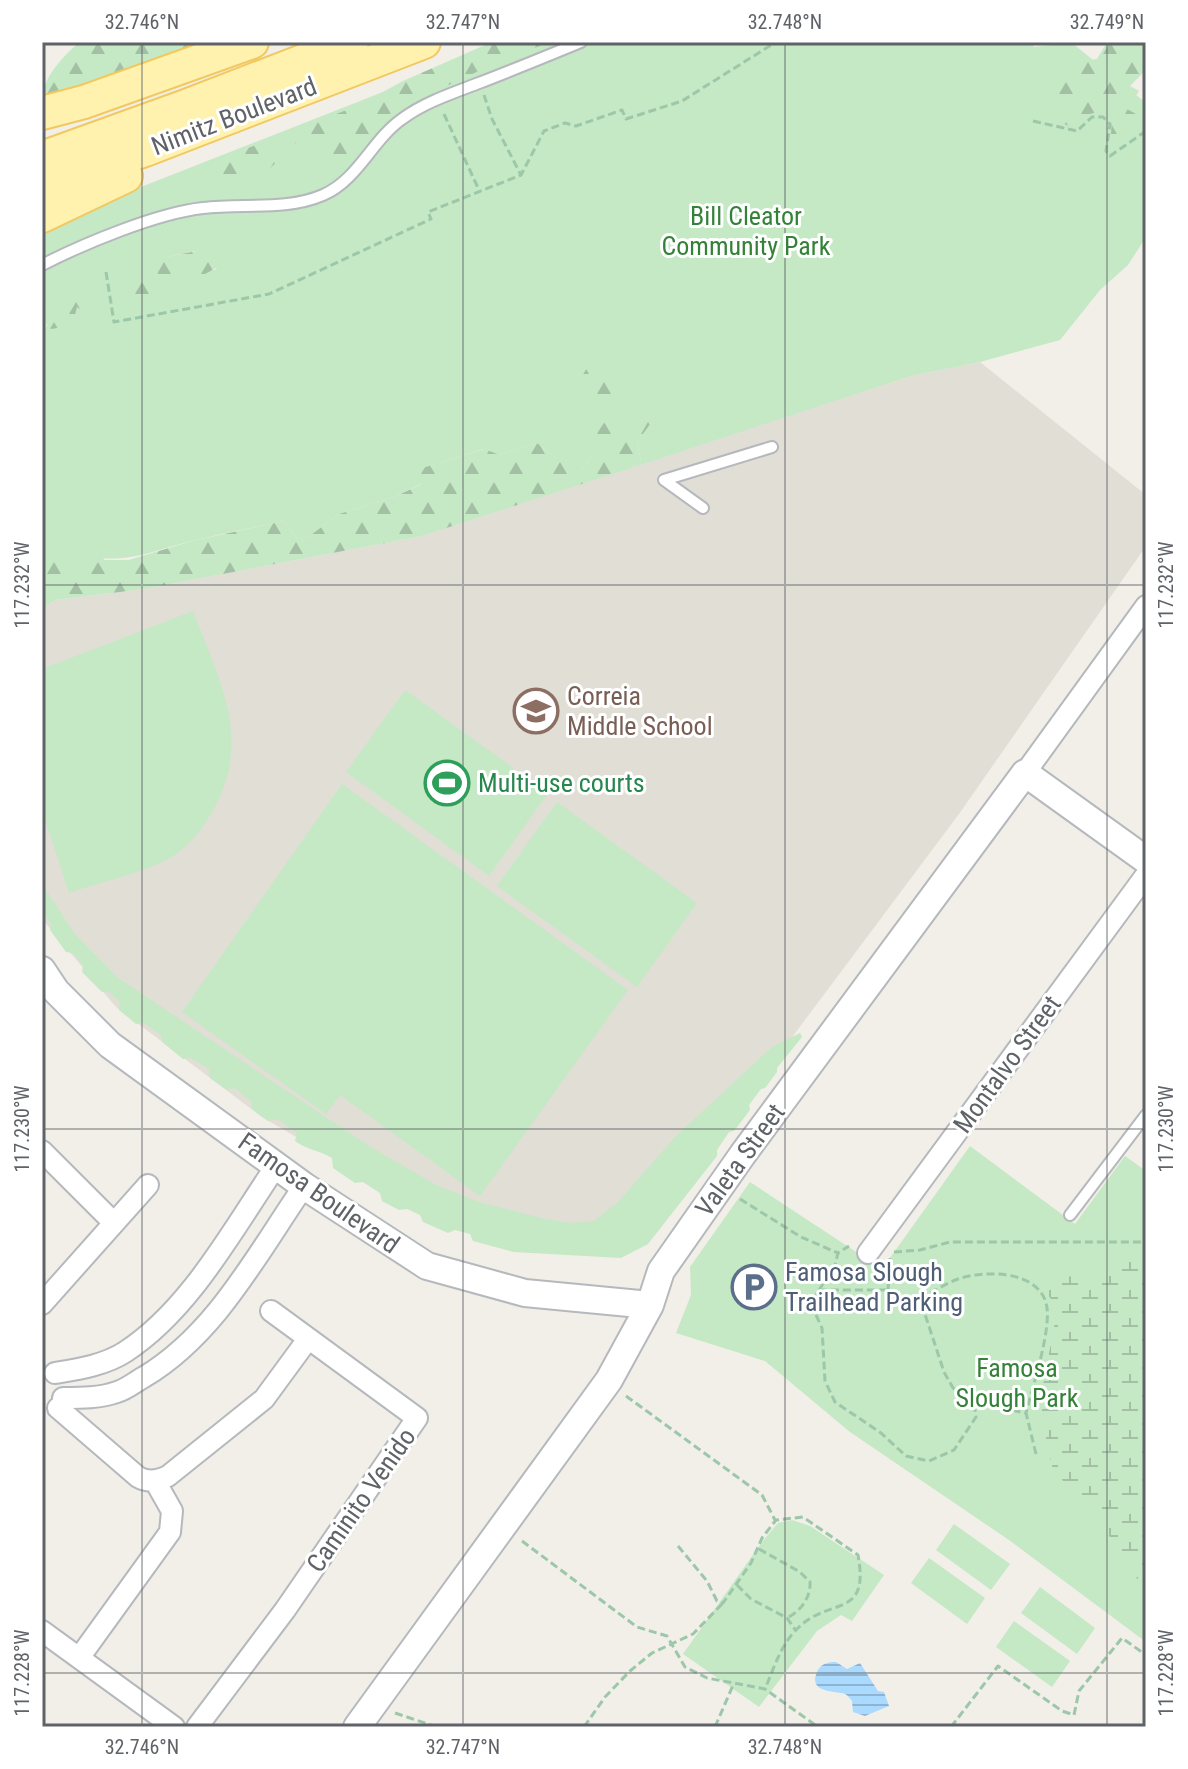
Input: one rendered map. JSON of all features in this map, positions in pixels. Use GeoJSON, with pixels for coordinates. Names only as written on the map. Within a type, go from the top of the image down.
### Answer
{"type":"FeatureCollection","features":[{"type":"Feature","properties":{"kind":"main road"},"geometry":{"type":"LineString","coordinates":[[42,113],[84,102],[252,42]]}},
{"type":"Feature","properties":{"kind":"main road","name":"Nimitz Boulevard"},"geometry":{"type":"LineString","coordinates":[[42,158],[352,42]]}},
{"type":"Feature","properties":{"kind":"main road","name":"Nimitz Boulevard"},"geometry":{"type":"LineString","coordinates":[[42,186],[424,42]]}},
{"type":"Feature","properties":{"kind":"main road"},"geometry":{"type":"LineString","coordinates":[[42,216],[179,152],[230,117]]}},
{"type":"Feature","properties":{"kind":"street","name":"Valeta Street"},"geometry":{"type":"LineString","coordinates":[[357,1727],[609,1380],[650,1305],[661,1271],[743,1154],[1146,606]]}},
{"type":"Feature","properties":{"kind":"street"},"geometry":{"type":"LineString","coordinates":[[1025,773],[1146,860]]}},
{"type":"Feature","properties":{"kind":"street","name":"Montalvo Street"},"geometry":{"type":"LineString","coordinates":[[868,1253],[1146,875]]}},
{"type":"Feature","properties":{"kind":"street","name":"Famosa Boulevard"},"geometry":{"type":"LineString","coordinates":[[42,970],[56,991],[110,1045],[304,1186],[427,1266],[525,1293],[650,1305]]}},
{"type":"Feature","properties":{"kind":"street"},"geometry":{"type":"LineString","coordinates":[[42,1151],[113,1222]]}},
{"type":"Feature","properties":{"kind":"street"},"geometry":{"type":"LineString","coordinates":[[48,1371],[80,1369],[124,1353],[171,1314],[276,1166]]}},
{"type":"Feature","properties":{"kind":"street"},"geometry":{"type":"LineString","coordinates":[[42,1304],[148,1185]]}},
{"type":"Feature","properties":{"kind":"street"},"geometry":{"type":"LineString","coordinates":[[54,1407],[119,1392],[180,1351],[219,1309],[304,1186]]}},
{"type":"Feature","properties":{"kind":"street","name":"Caminito Venido"},"geometry":{"type":"LineString","coordinates":[[197,1727],[285,1610],[417,1418],[271,1311]]}},
{"type":"Feature","properties":{"kind":"street"},"geometry":{"type":"LineString","coordinates":[[54,1407],[138,1477],[155,1481],[168,1476],[264,1399],[308,1339]]}},
{"type":"Feature","properties":{"kind":"street"},"geometry":{"type":"LineString","coordinates":[[48,1371],[63,1386],[54,1407]]}},
{"type":"Feature","properties":{"kind":"street"},"geometry":{"type":"LineString","coordinates":[[79,1658],[172,1528],[172,1511],[155,1481]]}},
{"type":"Feature","properties":{"kind":"street"},"geometry":{"type":"LineString","coordinates":[[42,1631],[174,1727]]}},
{"type":"Feature","properties":{"kind":"lane"},"geometry":{"type":"LineString","coordinates":[[42,265],[82,246],[175,213],[230,205],[290,204],[326,194],[358,167],[398,121],[439,98],[581,42]]}},
{"type":"Feature","properties":{"kind":"lane"},"geometry":{"type":"LineString","coordinates":[[703,508],[664,480],[772,447]]}},
{"type":"Feature","properties":{"kind":"lane"},"geometry":{"type":"LineString","coordinates":[[1070,1215],[1146,1115]]}},
{"type":"Feature","properties":{"kind":"path"},"geometry":{"type":"LineString","coordinates":[[106,272],[114,322],[269,294],[431,219],[428,212],[521,175],[544,131],[565,123],[576,126],[622,110],[626,119],[682,101],[776,42]]}},
{"type":"Feature","properties":{"kind":"path"},"geometry":{"type":"LineString","coordinates":[[479,83],[492,119],[521,175]]}},
{"type":"Feature","properties":{"kind":"path"},"geometry":{"type":"LineString","coordinates":[[439,98],[479,190]]}},
{"type":"Feature","properties":{"kind":"path"},"geometry":{"type":"LineString","coordinates":[[1033,121],[1077,131],[1092,117],[1103,117],[1110,124],[1106,151],[1110,156],[1146,131]]}},
{"type":"Feature","properties":{"kind":"path"},"geometry":{"type":"LineString","coordinates":[[737,1197],[801,1237],[838,1253]]}},
{"type":"Feature","properties":{"kind":"path"},"geometry":{"type":"LineString","coordinates":[[890,1253],[920,1250],[950,1242],[1146,1242]]}},
{"type":"Feature","properties":{"kind":"path"},"geometry":{"type":"LineString","coordinates":[[868,1253],[851,1245],[838,1253],[835,1265],[811,1304],[822,1328],[825,1381],[835,1402],[881,1433],[906,1456],[929,1461],[954,1450],[976,1417],[974,1403]]}},
{"type":"Feature","properties":{"kind":"path"},"geometry":{"type":"LineString","coordinates":[[819,1290],[888,1290],[901,1297],[920,1299],[960,1278],[984,1273],[1018,1277],[1037,1289],[1047,1304],[1047,1326],[1026,1413],[1036,1454]]}},
{"type":"Feature","properties":{"kind":"path"},"geometry":{"type":"LineString","coordinates":[[920,1299],[944,1372],[953,1388],[974,1403],[1026,1413]]}},
{"type":"Feature","properties":{"kind":"path"},"geometry":{"type":"LineString","coordinates":[[623,1394],[762,1495],[776,1520]]}},
{"type":"Feature","properties":{"kind":"path"},"geometry":{"type":"LineString","coordinates":[[584,1727],[605,1697],[630,1671],[652,1653],[693,1634],[723,1603],[776,1520],[803,1517],[858,1555],[862,1577],[859,1592],[847,1603],[824,1612],[796,1631],[784,1646],[765,1689]]}},
{"type":"Feature","properties":{"kind":"path"},"geometry":{"type":"LineString","coordinates":[[518,1539],[637,1627],[667,1636],[685,1667],[707,1678],[765,1689],[818,1727]]}},
{"type":"Feature","properties":{"kind":"path"},"geometry":{"type":"LineString","coordinates":[[678,1546],[707,1581],[717,1601],[723,1603]]}},
{"type":"Feature","properties":{"kind":"path"},"geometry":{"type":"LineString","coordinates":[[759,1549],[800,1572],[810,1582],[811,1592],[787,1618]]}},
{"type":"Feature","properties":{"kind":"path"},"geometry":{"type":"LineString","coordinates":[[736,1584],[751,1599],[787,1618],[796,1631]]}},
{"type":"Feature","properties":{"kind":"path"},"geometry":{"type":"LineString","coordinates":[[951,1727],[998,1666],[1062,1711],[1074,1715],[1079,1691],[1122,1638],[1146,1655]]}},
{"type":"Feature","properties":{"kind":"path"},"geometry":{"type":"LineString","coordinates":[[715,1727],[734,1682]]}},
{"type":"Feature","properties":{"kind":"path"},"geometry":{"type":"LineString","coordinates":[[392,1712],[437,1727]]}},
{"type":"Feature","properties":{"kind":"path"},"geometry":{"type":"LineString","coordinates":[[830,1727],[837,1727]]}},
{"type":"Feature","properties":{"kind":"shaded area","name":"Correia Middle School"},"geometry":{"type":"Polygon","coordinates":[[[980,362],[1146,495],[1146,546],[959,814],[633,1250],[445,1224],[262,1117],[116,1007],[42,919],[42,608],[56,600],[144,589],[422,536],[911,376],[980,362]]]}},
{"type":"Feature","properties":{"kind":"green space"},"geometry":{"type":"Polygon","coordinates":[[[80,42],[213,42],[42,100],[50,75],[80,42]]]}},
{"type":"Feature","properties":{"kind":"green space"},"geometry":{"type":"Polygon","coordinates":[[[492,42],[550,42],[500,61],[393,111],[344,162],[301,138],[256,182],[219,179],[222,158],[357,106],[403,81],[492,42]]]}},
{"type":"Feature","properties":{"kind":"green space","name":"Bill Cleator Community Park"},"geometry":{"type":"Polygon","coordinates":[[[510,42],[1031,42],[1034,47],[1072,43],[1146,103],[1146,237],[1128,265],[1100,290],[1060,340],[980,362],[911,376],[631,468],[641,461],[637,442],[651,423],[592,456],[582,470],[557,459],[537,443],[500,455],[483,449],[417,470],[423,483],[394,497],[339,514],[300,543],[284,521],[138,556],[112,559],[82,556],[76,571],[65,577],[42,555],[42,331],[71,300],[42,310],[42,226],[510,42]],[[196,251],[166,257],[193,282],[206,272],[217,269],[196,251]]]}},
{"type":"Feature","properties":{"kind":"green space"},"geometry":{"type":"Polygon","coordinates":[[[1107,42],[1146,42],[1146,70],[1130,86],[1139,91],[1127,109],[1136,114],[1131,131],[1113,152],[1110,150],[1112,118],[1103,111],[1085,115],[1078,129],[1061,123],[1043,83],[1058,66],[1097,59],[1107,42]]]}},
{"type":"Feature","properties":{"kind":"green space"},"geometry":{"type":"Polygon","coordinates":[[[197,251],[203,256],[211,252],[221,253],[224,262],[193,282],[187,278],[173,283],[159,278],[156,267],[166,257],[197,251]]]}},
{"type":"Feature","properties":{"kind":"green space"},"geometry":{"type":"Polygon","coordinates":[[[137,273],[148,274],[157,283],[153,300],[141,307],[130,305],[125,299],[123,281],[137,273]]]}},
{"type":"Feature","properties":{"kind":"green space"},"geometry":{"type":"Polygon","coordinates":[[[87,289],[92,298],[90,306],[77,307],[74,319],[64,327],[51,329],[47,324],[42,331],[42,310],[45,311],[49,300],[61,294],[71,299],[79,291],[87,289]]]}},
{"type":"Feature","properties":{"kind":"green space"},"geometry":{"type":"Polygon","coordinates":[[[605,362],[614,367],[622,392],[617,403],[598,410],[583,399],[579,381],[590,363],[605,362]]]}},
{"type":"Feature","properties":{"kind":"green space"},"geometry":{"type":"Polygon","coordinates":[[[642,406],[651,412],[651,423],[637,442],[641,461],[631,468],[422,536],[144,589],[56,600],[42,608],[42,555],[62,558],[65,576],[70,569],[76,570],[82,555],[90,549],[105,560],[129,560],[192,541],[284,521],[300,543],[339,514],[394,497],[422,484],[416,470],[484,449],[500,455],[537,443],[557,459],[573,460],[582,470],[592,456],[591,438],[605,422],[628,418],[642,406]]]}},
{"type":"Feature","properties":{"kind":"green space"},"geometry":{"type":"Polygon","coordinates":[[[193,611],[223,690],[229,715],[229,766],[222,793],[199,832],[174,855],[145,869],[69,893],[42,810],[42,669],[193,611]]]}},
{"type":"Feature","properties":{"kind":"green space","name":"Multi-use courts"},"geometry":{"type":"Polygon","coordinates":[[[405,690],[548,793],[489,876],[346,772],[405,690]]]}},
{"type":"Feature","properties":{"kind":"green space"},"geometry":{"type":"Polygon","coordinates":[[[342,784],[628,990],[480,1196],[340,1095],[326,1114],[182,1012],[342,784]]]}},
{"type":"Feature","properties":{"kind":"green space","name":"Multi-use courts"},"geometry":{"type":"Polygon","coordinates":[[[557,802],[697,903],[637,987],[497,886],[557,802]]]}},
{"type":"Feature","properties":{"kind":"green space"},"geometry":{"type":"Polygon","coordinates":[[[42,884],[74,933],[117,977],[369,1146],[436,1185],[479,1202],[541,1218],[570,1223],[594,1221],[618,1202],[676,1136],[772,1047],[800,1033],[802,1037],[749,1105],[750,1110],[734,1131],[729,1132],[717,1150],[717,1156],[648,1244],[621,1258],[514,1252],[473,1241],[470,1234],[455,1230],[448,1233],[423,1222],[420,1215],[407,1209],[399,1210],[382,1201],[380,1193],[363,1182],[355,1183],[333,1168],[332,1158],[295,1141],[297,1133],[278,1119],[268,1121],[252,1109],[252,1102],[235,1088],[227,1090],[210,1078],[209,1069],[191,1058],[183,1059],[162,1042],[161,1035],[144,1023],[136,1024],[119,1010],[120,1002],[109,992],[102,992],[82,972],[83,966],[73,953],[66,952],[50,930],[51,924],[42,911],[42,884]]]}},
{"type":"Feature","properties":{"kind":"green space","name":"Famosa Slough Park"},"geometry":{"type":"Polygon","coordinates":[[[970,1146],[1075,1224],[1125,1156],[1146,1171],[1146,1642],[1009,1540],[850,1432],[765,1361],[676,1333],[691,1295],[690,1267],[750,1182],[882,1269],[970,1146]]]}},
{"type":"Feature","properties":{"kind":"green space"},"geometry":{"type":"Polygon","coordinates":[[[1121,1260],[1146,1260],[1146,1591],[1102,1523],[1053,1470],[1039,1406],[1056,1317],[1053,1302],[1037,1279],[1038,1273],[1062,1277],[1103,1274],[1121,1260]]]}},
{"type":"Feature","properties":{"kind":"green space"},"geometry":{"type":"Polygon","coordinates":[[[792,1520],[810,1526],[884,1575],[852,1621],[841,1615],[817,1631],[759,1707],[683,1654],[762,1542],[778,1523],[792,1520]]]}},
{"type":"Feature","properties":{"kind":"green space"},"geometry":{"type":"Polygon","coordinates":[[[954,1524],[1010,1564],[991,1590],[936,1550],[954,1524]]]}},
{"type":"Feature","properties":{"kind":"green space"},"geometry":{"type":"Polygon","coordinates":[[[929,1558],[985,1598],[967,1624],[911,1583],[929,1558]]]}},
{"type":"Feature","properties":{"kind":"green space"},"geometry":{"type":"Polygon","coordinates":[[[1040,1587],[1095,1628],[1077,1654],[1021,1613],[1040,1587]]]}},
{"type":"Feature","properties":{"kind":"green space"},"geometry":{"type":"Polygon","coordinates":[[[1014,1621],[1070,1661],[1052,1687],[996,1647],[1014,1621]]]}},
{"type":"Feature","properties":{"kind":"water"},"geometry":{"type":"Polygon","coordinates":[[[836,1662],[847,1669],[860,1663],[878,1691],[884,1692],[889,1706],[865,1716],[853,1712],[852,1701],[846,1694],[821,1689],[815,1682],[820,1668],[826,1663],[836,1662]]]}},
{"type":"Feature","properties":{"kind":"place","name":"Correia Middle School"},"geometry":{"type":"Point","coordinates":[536,711]}},
{"type":"Feature","properties":{"kind":"place","name":"Multi-use courts"},"geometry":{"type":"Point","coordinates":[447,783]}},
{"type":"Feature","properties":{"kind":"place","name":"Famosa Slough Trailhead Parking"},"geometry":{"type":"Point","coordinates":[754,1287]}}]}
